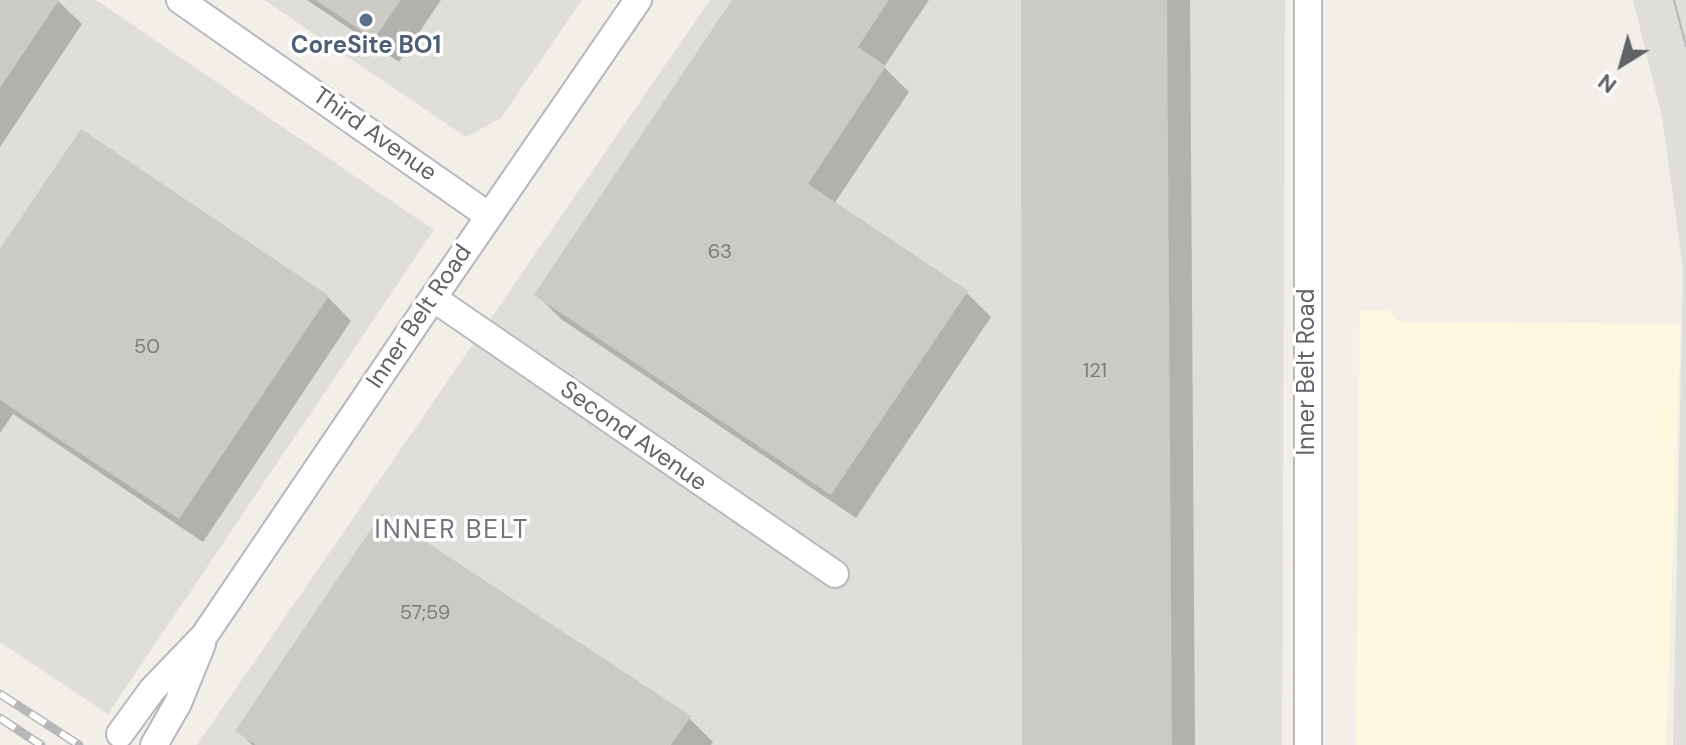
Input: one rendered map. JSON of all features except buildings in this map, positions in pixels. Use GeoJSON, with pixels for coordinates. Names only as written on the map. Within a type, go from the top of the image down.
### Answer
{"type":"FeatureCollection","features":[{"type":"Feature","properties":{"kind":"street","name":"Third Avenue"},"geometry":{"type":"LineString","coordinates":[[180,0],[489,216]]}},
{"type":"Feature","properties":{"kind":"street","name":"Inner Belt Road"},"geometry":{"type":"LineString","coordinates":[[120,734],[152,690],[204,636],[638,0]]}},
{"type":"Feature","properties":{"kind":"street","name":"Inner Belt Road"},"geometry":{"type":"LineString","coordinates":[[1308,0],[1308,745]]}},
{"type":"Feature","properties":{"kind":"street","name":"Second Avenue"},"geometry":{"type":"LineString","coordinates":[[433,298],[835,574]]}},
{"type":"Feature","properties":{"kind":"street","name":"Inner Belt Road"},"geometry":{"type":"LineString","coordinates":[[154,745],[178,703],[204,636]]}},
{"type":"Feature","properties":{"kind":"shaded area"},"geometry":{"type":"Polygon","coordinates":[[[0,0],[96,0],[434,230],[108,714],[0,642],[0,0]]]}},
{"type":"Feature","properties":{"kind":"shaded area"},"geometry":{"type":"Polygon","coordinates":[[[264,0],[582,0],[501,118],[466,137],[264,0]]]}},
{"type":"Feature","properties":{"kind":"shaded area"},"geometry":{"type":"Polygon","coordinates":[[[710,0],[1285,0],[1282,745],[197,745],[710,0]]]}},
{"type":"Feature","properties":{"kind":"shaded area"},"geometry":{"type":"Polygon","coordinates":[[[1633,0],[1686,0],[1686,745],[1673,745],[1683,268],[1662,117],[1633,0]]]}},
{"type":"Feature","properties":{"kind":"shaded area"},"geometry":{"type":"Polygon","coordinates":[[[1360,311],[1391,311],[1397,321],[1681,324],[1666,745],[1356,745],[1360,311]]]}},
{"type":"Feature","properties":{"kind":"tram line"},"geometry":{"type":"LineString","coordinates":[[1674,0],[1686,46]]}},
{"type":"Feature","properties":{"kind":"railway"},"geometry":{"type":"LineString","coordinates":[[0,694],[79,745]]}},
{"type":"Feature","properties":{"kind":"railway"},"geometry":{"type":"LineString","coordinates":[[0,718],[41,745]]}},
{"type":"Feature","properties":{"kind":"place","name":"CoreSite BO1"},"geometry":{"type":"Point","coordinates":[366,20]}},
{"type":"Feature","properties":{"kind":"district","name":"INNER BELT"},"geometry":{"type":"Point","coordinates":[452,531]}}]}
